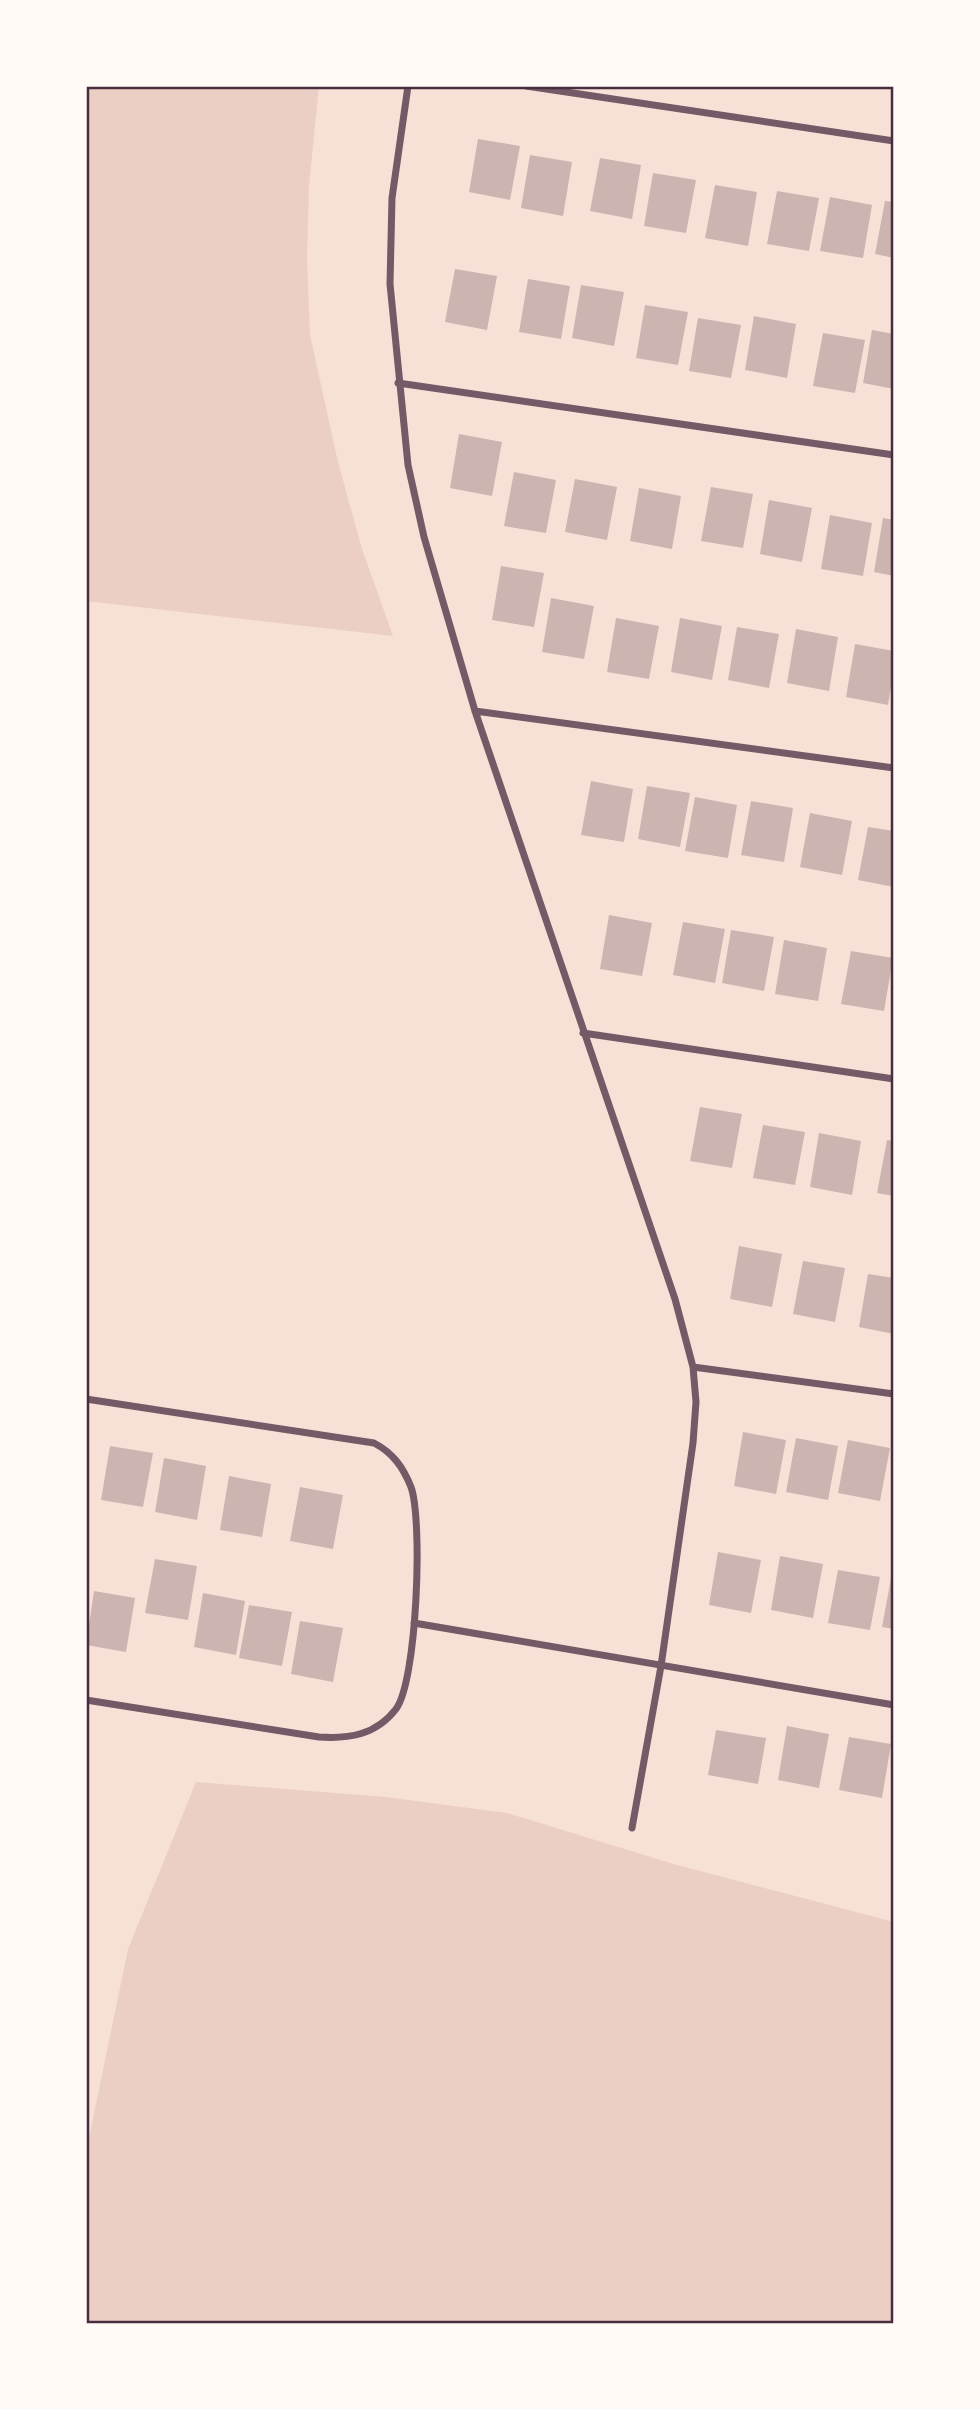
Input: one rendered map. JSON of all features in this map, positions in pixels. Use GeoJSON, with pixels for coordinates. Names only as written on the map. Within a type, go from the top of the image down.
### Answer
{"type":"FeatureCollection","features":[{"type":"Feature","properties":{"kind":"street"},"geometry":{"type":"LineString","coordinates":[[408,86],[392,198],[390,284],[408,465],[424,537],[475,710],[675,1299],[693,1367],[696,1402],[694,1443],[661,1666],[632,1828]]}},
{"type":"Feature","properties":{"kind":"street"},"geometry":{"type":"LineString","coordinates":[[526,86],[894,141]]}},
{"type":"Feature","properties":{"kind":"street"},"geometry":{"type":"LineString","coordinates":[[398,383],[894,455]]}},
{"type":"Feature","properties":{"kind":"street"},"geometry":{"type":"LineString","coordinates":[[475,710],[894,768]]}},
{"type":"Feature","properties":{"kind":"street"},"geometry":{"type":"LineString","coordinates":[[583,1034],[894,1079]]}},
{"type":"Feature","properties":{"kind":"street"},"geometry":{"type":"LineString","coordinates":[[693,1367],[894,1394]]}},
{"type":"Feature","properties":{"kind":"street"},"geometry":{"type":"LineString","coordinates":[[86,1399],[363,1439],[388,1450],[401,1465],[412,1490],[418,1529],[414,1623],[406,1682],[396,1710],[375,1728],[351,1738],[319,1737],[86,1700]]}},
{"type":"Feature","properties":{"kind":"street"},"geometry":{"type":"LineString","coordinates":[[414,1623],[894,1705]]}},
{"type":"Feature","properties":{"kind":"shaded area"},"geometry":{"type":"Polygon","coordinates":[[[86,86],[319,86],[309,186],[307,259],[310,335],[338,462],[362,549],[393,636],[86,601],[86,86]]]}},
{"type":"Feature","properties":{"kind":"shaded area"},"geometry":{"type":"Polygon","coordinates":[[[196,1782],[386,1797],[507,1813],[677,1865],[894,1922],[894,2323],[86,2323],[86,2159],[91,2128],[128,1949],[196,1782]]]}},
{"type":"Feature","properties":{"kind":"building"},"geometry":{"type":"Polygon","coordinates":[[[478,139],[520,146],[510,200],[469,192],[478,139]]]}},
{"type":"Feature","properties":{"kind":"building"},"geometry":{"type":"Polygon","coordinates":[[[530,155],[572,162],[563,216],[521,208],[530,155]]]}},
{"type":"Feature","properties":{"kind":"building"},"geometry":{"type":"Polygon","coordinates":[[[600,158],[641,165],[632,219],[590,211],[600,158]]]}},
{"type":"Feature","properties":{"kind":"building"},"geometry":{"type":"Polygon","coordinates":[[[653,173],[696,180],[686,233],[644,226],[653,173]]]}},
{"type":"Feature","properties":{"kind":"building"},"geometry":{"type":"Polygon","coordinates":[[[715,185],[757,192],[748,246],[705,238],[715,185]]]}},
{"type":"Feature","properties":{"kind":"building"},"geometry":{"type":"Polygon","coordinates":[[[777,191],[819,198],[809,251],[767,244],[777,191]]]}},
{"type":"Feature","properties":{"kind":"building"},"geometry":{"type":"Polygon","coordinates":[[[830,197],[872,205],[863,258],[820,251],[830,197]]]}},
{"type":"Feature","properties":{"kind":"building"},"geometry":{"type":"Polygon","coordinates":[[[885,201],[894,202],[894,258],[875,254],[885,201]]]}},
{"type":"Feature","properties":{"kind":"building"},"geometry":{"type":"Polygon","coordinates":[[[455,269],[497,276],[487,330],[445,322],[455,269]]]}},
{"type":"Feature","properties":{"kind":"building"},"geometry":{"type":"Polygon","coordinates":[[[528,279],[570,286],[561,339],[519,332],[528,279]]]}},
{"type":"Feature","properties":{"kind":"building"},"geometry":{"type":"Polygon","coordinates":[[[581,285],[624,292],[614,346],[572,338],[581,285]]]}},
{"type":"Feature","properties":{"kind":"building"},"geometry":{"type":"Polygon","coordinates":[[[645,305],[688,312],[678,365],[636,358],[645,305]]]}},
{"type":"Feature","properties":{"kind":"building"},"geometry":{"type":"Polygon","coordinates":[[[754,316],[796,324],[787,378],[745,370],[754,316]]]}},
{"type":"Feature","properties":{"kind":"building"},"geometry":{"type":"Polygon","coordinates":[[[698,318],[741,325],[731,378],[689,371],[698,318]]]}},
{"type":"Feature","properties":{"kind":"building"},"geometry":{"type":"Polygon","coordinates":[[[872,330],[894,334],[894,389],[863,383],[872,330]]]}},
{"type":"Feature","properties":{"kind":"building"},"geometry":{"type":"Polygon","coordinates":[[[823,333],[865,340],[855,393],[813,386],[823,333]]]}},
{"type":"Feature","properties":{"kind":"building"},"geometry":{"type":"Polygon","coordinates":[[[459,434],[502,442],[492,496],[450,488],[459,434]]]}},
{"type":"Feature","properties":{"kind":"building"},"geometry":{"type":"Polygon","coordinates":[[[514,472],[556,480],[546,533],[504,526],[514,472]]]}},
{"type":"Feature","properties":{"kind":"building"},"geometry":{"type":"Polygon","coordinates":[[[575,479],[617,487],[607,540],[565,532],[575,479]]]}},
{"type":"Feature","properties":{"kind":"building"},"geometry":{"type":"Polygon","coordinates":[[[711,487],[753,494],[743,548],[701,541],[711,487]]]}},
{"type":"Feature","properties":{"kind":"building"},"geometry":{"type":"Polygon","coordinates":[[[639,488],[681,496],[672,549],[630,541],[639,488]]]}},
{"type":"Feature","properties":{"kind":"building"},"geometry":{"type":"Polygon","coordinates":[[[769,500],[812,508],[802,562],[760,554],[769,500]]]}},
{"type":"Feature","properties":{"kind":"building"},"geometry":{"type":"Polygon","coordinates":[[[830,515],[872,523],[863,576],[821,569],[830,515]]]}},
{"type":"Feature","properties":{"kind":"building"},"geometry":{"type":"Polygon","coordinates":[[[883,518],[894,520],[894,576],[874,572],[883,518]]]}},
{"type":"Feature","properties":{"kind":"building"},"geometry":{"type":"Polygon","coordinates":[[[501,566],[544,573],[534,627],[492,620],[501,566]]]}},
{"type":"Feature","properties":{"kind":"building"},"geometry":{"type":"Polygon","coordinates":[[[551,598],[594,606],[584,659],[542,652],[551,598]]]}},
{"type":"Feature","properties":{"kind":"building"},"geometry":{"type":"Polygon","coordinates":[[[616,618],[659,626],[649,679],[607,672],[616,618]]]}},
{"type":"Feature","properties":{"kind":"building"},"geometry":{"type":"Polygon","coordinates":[[[680,618],[722,626],[712,680],[671,672],[680,618]]]}},
{"type":"Feature","properties":{"kind":"building"},"geometry":{"type":"Polygon","coordinates":[[[737,627],[779,634],[769,688],[728,680],[737,627]]]}},
{"type":"Feature","properties":{"kind":"building"},"geometry":{"type":"Polygon","coordinates":[[[796,629],[838,637],[829,691],[787,683],[796,629]]]}},
{"type":"Feature","properties":{"kind":"building"},"geometry":{"type":"Polygon","coordinates":[[[855,644],[894,651],[888,705],[846,697],[855,644]]]}},
{"type":"Feature","properties":{"kind":"building"},"geometry":{"type":"Polygon","coordinates":[[[591,781],[633,789],[624,842],[581,835],[591,781]]]}},
{"type":"Feature","properties":{"kind":"building"},"geometry":{"type":"Polygon","coordinates":[[[647,786],[690,793],[680,847],[638,839],[647,786]]]}},
{"type":"Feature","properties":{"kind":"building"},"geometry":{"type":"Polygon","coordinates":[[[695,797],[737,805],[728,858],[685,851],[695,797]]]}},
{"type":"Feature","properties":{"kind":"building"},"geometry":{"type":"Polygon","coordinates":[[[751,801],[793,808],[784,862],[741,855],[751,801]]]}},
{"type":"Feature","properties":{"kind":"building"},"geometry":{"type":"Polygon","coordinates":[[[810,813],[852,821],[842,875],[800,867],[810,813]]]}},
{"type":"Feature","properties":{"kind":"building"},"geometry":{"type":"Polygon","coordinates":[[[868,827],[894,831],[894,887],[858,880],[868,827]]]}},
{"type":"Feature","properties":{"kind":"building"},"geometry":{"type":"Polygon","coordinates":[[[609,915],[652,923],[642,976],[600,969],[609,915]]]}},
{"type":"Feature","properties":{"kind":"building"},"geometry":{"type":"Polygon","coordinates":[[[683,922],[725,929],[715,983],[673,975],[683,922]]]}},
{"type":"Feature","properties":{"kind":"building"},"geometry":{"type":"Polygon","coordinates":[[[731,930],[774,937],[764,991],[722,983],[731,930]]]}},
{"type":"Feature","properties":{"kind":"building"},"geometry":{"type":"Polygon","coordinates":[[[784,940],[827,948],[818,1001],[775,994],[784,940]]]}},
{"type":"Feature","properties":{"kind":"building"},"geometry":{"type":"Polygon","coordinates":[[[851,951],[893,958],[884,1011],[841,1004],[851,951]]]}},
{"type":"Feature","properties":{"kind":"building"},"geometry":{"type":"Polygon","coordinates":[[[700,1107],[742,1114],[732,1168],[690,1161],[700,1107]]]}},
{"type":"Feature","properties":{"kind":"building"},"geometry":{"type":"Polygon","coordinates":[[[763,1125],[805,1132],[795,1185],[753,1178],[763,1125]]]}},
{"type":"Feature","properties":{"kind":"building"},"geometry":{"type":"Polygon","coordinates":[[[819,1133],[861,1141],[852,1195],[810,1187],[819,1133]]]}},
{"type":"Feature","properties":{"kind":"building"},"geometry":{"type":"Polygon","coordinates":[[[887,1140],[894,1141],[894,1196],[877,1193],[887,1140]]]}},
{"type":"Feature","properties":{"kind":"building"},"geometry":{"type":"Polygon","coordinates":[[[739,1246],[782,1254],[772,1307],[730,1299],[739,1246]]]}},
{"type":"Feature","properties":{"kind":"building"},"geometry":{"type":"Polygon","coordinates":[[[803,1261],[845,1268],[835,1322],[793,1314],[803,1261]]]}},
{"type":"Feature","properties":{"kind":"building"},"geometry":{"type":"Polygon","coordinates":[[[868,1274],[894,1278],[894,1334],[859,1327],[868,1274]]]}},
{"type":"Feature","properties":{"kind":"building"},"geometry":{"type":"Polygon","coordinates":[[[743,1432],[786,1440],[776,1494],[734,1486],[743,1432]]]}},
{"type":"Feature","properties":{"kind":"building"},"geometry":{"type":"Polygon","coordinates":[[[796,1438],[838,1446],[828,1500],[786,1492],[796,1438]]]}},
{"type":"Feature","properties":{"kind":"building"},"geometry":{"type":"Polygon","coordinates":[[[848,1440],[890,1448],[880,1501],[838,1493],[848,1440]]]}},
{"type":"Feature","properties":{"kind":"building"},"geometry":{"type":"Polygon","coordinates":[[[110,1446],[153,1453],[143,1507],[101,1500],[110,1446]]]}},
{"type":"Feature","properties":{"kind":"building"},"geometry":{"type":"Polygon","coordinates":[[[164,1458],[206,1466],[197,1520],[155,1512],[164,1458]]]}},
{"type":"Feature","properties":{"kind":"building"},"geometry":{"type":"Polygon","coordinates":[[[229,1476],[271,1484],[262,1537],[220,1530],[229,1476]]]}},
{"type":"Feature","properties":{"kind":"building"},"geometry":{"type":"Polygon","coordinates":[[[300,1487],[343,1495],[333,1549],[290,1541],[300,1487]]]}},
{"type":"Feature","properties":{"kind":"building"},"geometry":{"type":"Polygon","coordinates":[[[718,1552],[761,1560],[751,1613],[709,1605],[718,1552]]]}},
{"type":"Feature","properties":{"kind":"building"},"geometry":{"type":"Polygon","coordinates":[[[780,1556],[823,1564],[813,1618],[771,1610],[780,1556]]]}},
{"type":"Feature","properties":{"kind":"building"},"geometry":{"type":"Polygon","coordinates":[[[155,1559],[197,1566],[188,1620],[145,1613],[155,1559]]]}},
{"type":"Feature","properties":{"kind":"building"},"geometry":{"type":"Polygon","coordinates":[[[838,1570],[880,1577],[870,1630],[828,1623],[838,1570]]]}},
{"type":"Feature","properties":{"kind":"building"},"geometry":{"type":"Polygon","coordinates":[[[892,1573],[894,1574],[894,1629],[882,1627],[892,1573]]]}},
{"type":"Feature","properties":{"kind":"building"},"geometry":{"type":"Polygon","coordinates":[[[94,1591],[135,1598],[126,1652],[86,1645],[94,1591]]]}},
{"type":"Feature","properties":{"kind":"building"},"geometry":{"type":"Polygon","coordinates":[[[203,1593],[245,1601],[236,1655],[194,1647],[203,1593]]]}},
{"type":"Feature","properties":{"kind":"building"},"geometry":{"type":"Polygon","coordinates":[[[249,1605],[292,1612],[282,1666],[239,1658],[249,1605]]]}},
{"type":"Feature","properties":{"kind":"building"},"geometry":{"type":"Polygon","coordinates":[[[300,1621],[343,1628],[333,1682],[291,1674],[300,1621]]]}},
{"type":"Feature","properties":{"kind":"building"},"geometry":{"type":"Polygon","coordinates":[[[787,1726],[829,1734],[819,1788],[778,1780],[787,1726]]]}},
{"type":"Feature","properties":{"kind":"building"},"geometry":{"type":"Polygon","coordinates":[[[716,1730],[766,1738],[758,1784],[708,1775],[716,1730]]]}},
{"type":"Feature","properties":{"kind":"building"},"geometry":{"type":"Polygon","coordinates":[[[849,1737],[891,1744],[882,1798],[839,1790],[849,1737]]]}}]}
